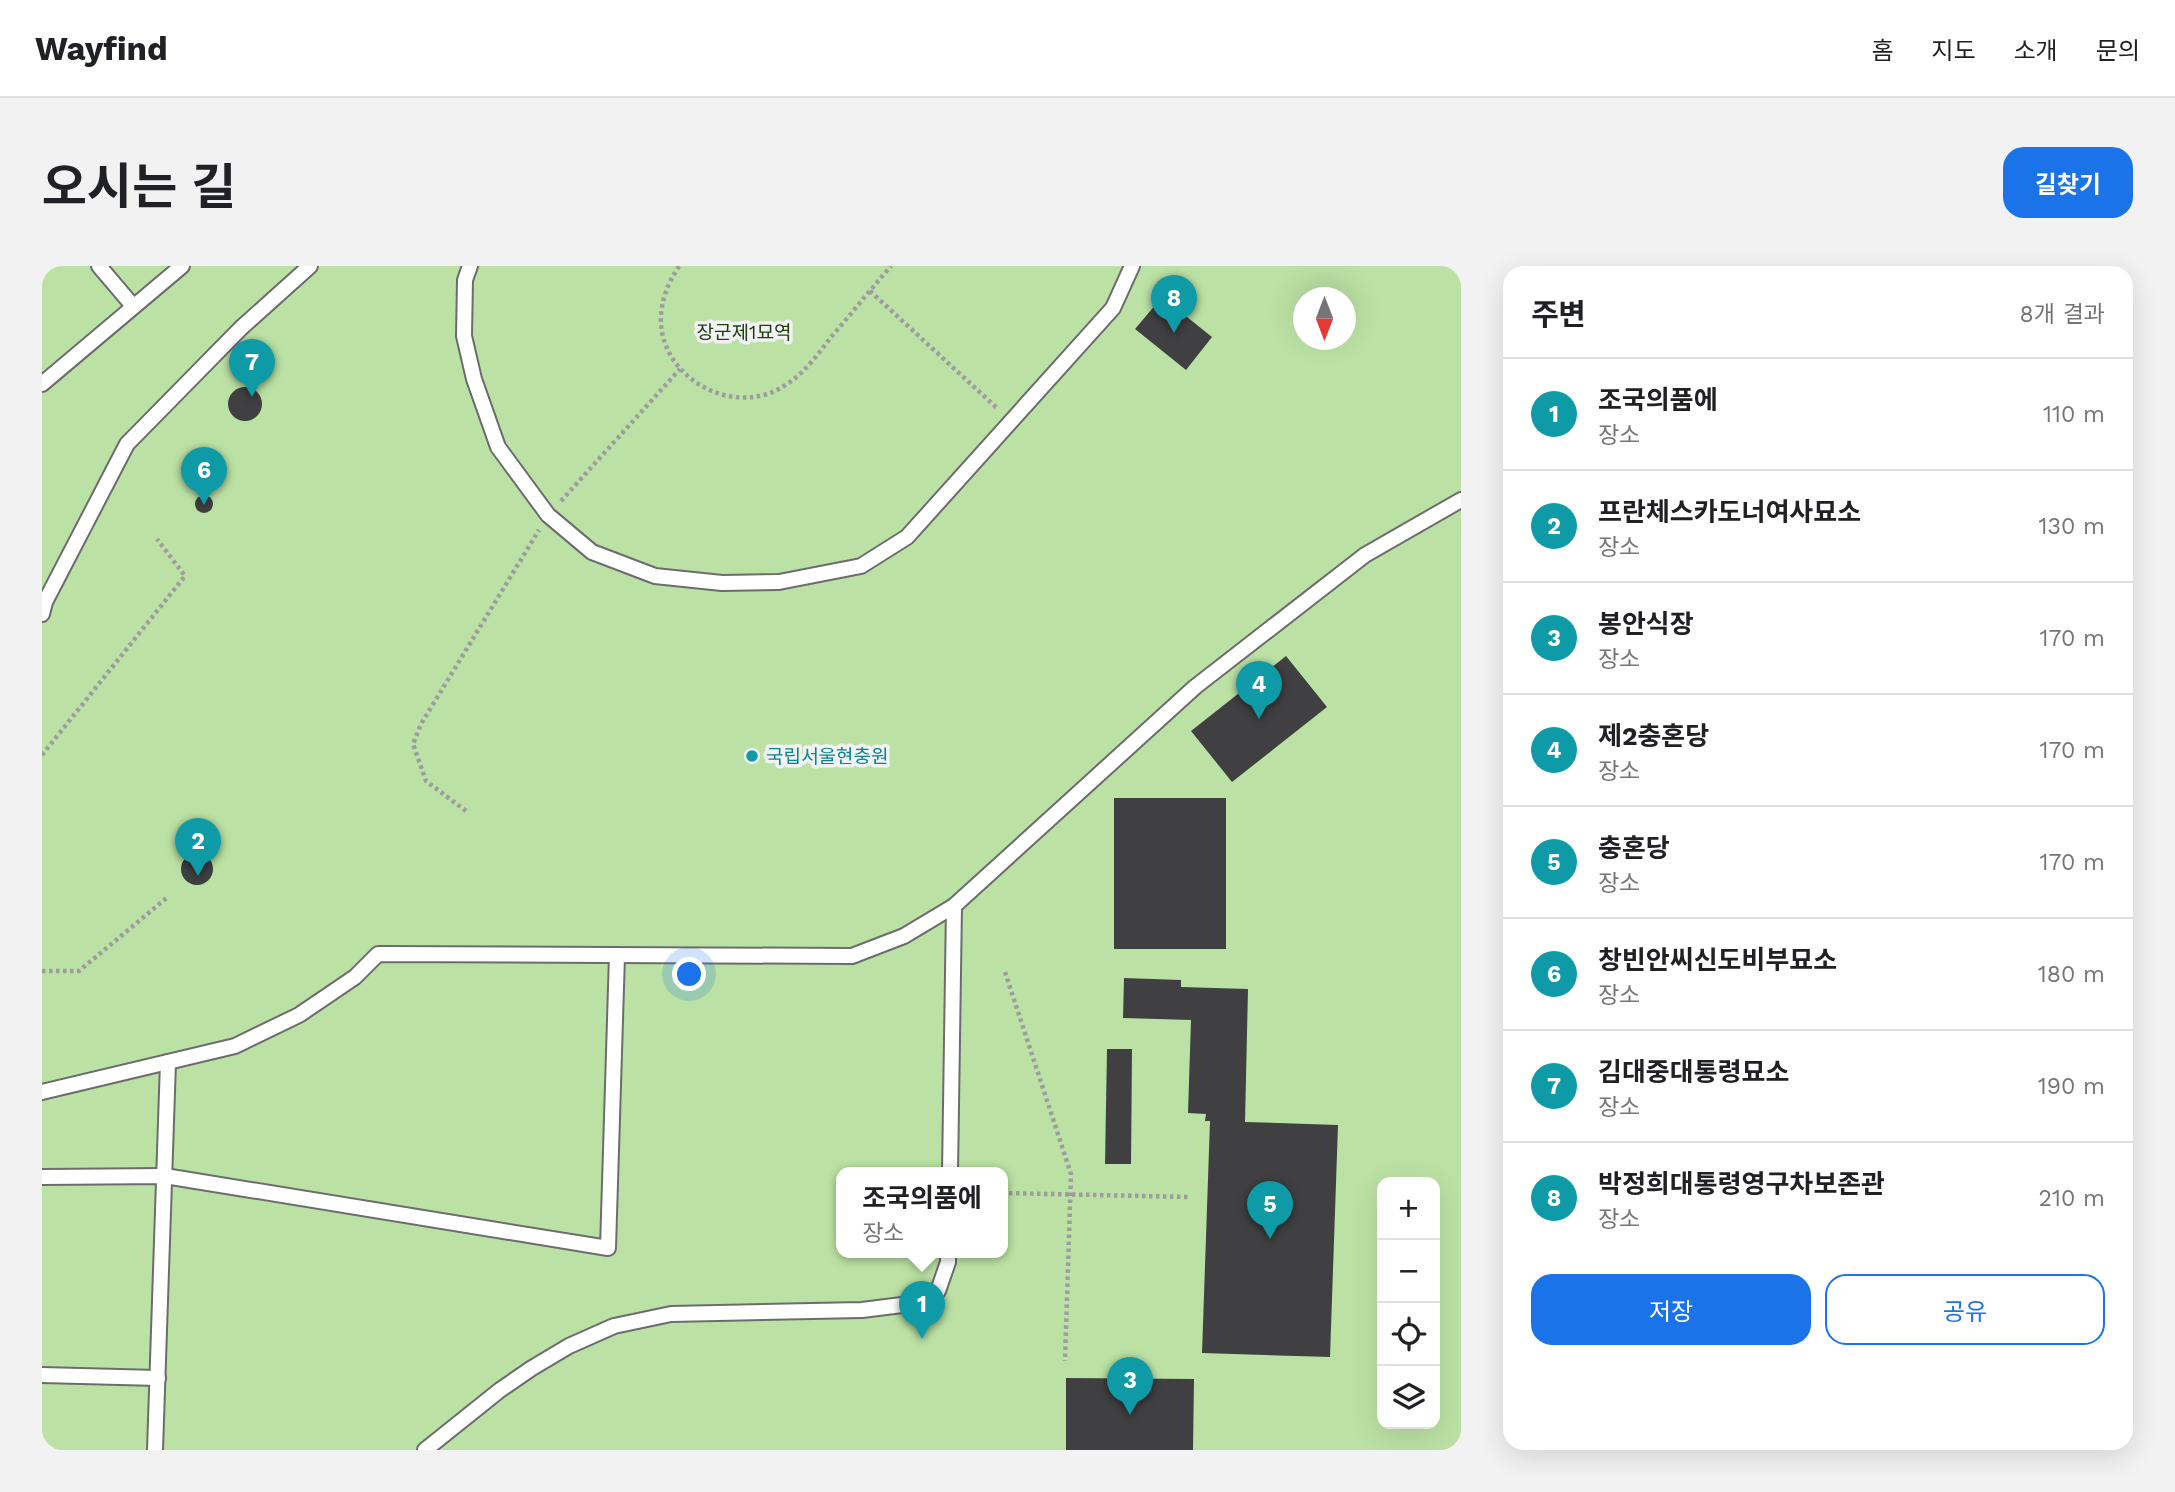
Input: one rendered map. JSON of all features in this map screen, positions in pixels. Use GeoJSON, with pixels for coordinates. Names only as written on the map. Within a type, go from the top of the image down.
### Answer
{"type":"FeatureCollection","features":[{"type":"Feature","properties":{"kind":"lane"},"geometry":{"type":"LineString","coordinates":[[99,266],[134,306]]}},
{"type":"Feature","properties":{"kind":"lane"},"geometry":{"type":"LineString","coordinates":[[42,384],[182,266]]}},
{"type":"Feature","properties":{"kind":"lane"},"geometry":{"type":"LineString","coordinates":[[42,614],[45,602],[127,444],[241,328],[310,266]]}},
{"type":"Feature","properties":{"kind":"lane"},"geometry":{"type":"LineString","coordinates":[[470,266],[465,280],[464,336],[474,379],[498,447],[548,515],[592,552],[655,576],[722,583],[779,582],[861,566],[907,537],[1113,308],[1132,266]]}},
{"type":"Feature","properties":{"kind":"lane"},"geometry":{"type":"LineString","coordinates":[[42,1092],[235,1046],[299,1015],[355,977],[378,954],[852,956],[904,936],[954,906],[1195,687],[1366,555],[1461,500]]}},
{"type":"Feature","properties":{"kind":"lane"},"geometry":{"type":"LineString","coordinates":[[950,1167],[954,906]]}},
{"type":"Feature","properties":{"kind":"lane"},"geometry":{"type":"LineString","coordinates":[[42,1177],[165,1176],[608,1248],[617,955]]}},
{"type":"Feature","properties":{"kind":"lane"},"geometry":{"type":"LineString","coordinates":[[155,1450],[168,1062]]}},
{"type":"Feature","properties":{"kind":"lane"},"geometry":{"type":"LineString","coordinates":[[425,1450],[532,1368],[569,1346],[614,1326],[671,1314],[862,1310],[910,1304],[938,1291],[948,1258]]}},
{"type":"Feature","properties":{"kind":"lane"},"geometry":{"type":"LineString","coordinates":[[42,1375],[158,1378]]}},
{"type":"Feature","properties":{"kind":"path"},"geometry":{"type":"LineString","coordinates":[[679,266],[665,290],[661,318],[666,346],[680,369],[702,387],[728,397],[756,397],[782,387],[804,370],[891,266]]}},
{"type":"Feature","properties":{"kind":"path"},"geometry":{"type":"LineString","coordinates":[[870,291],[1011,421]]}},
{"type":"Feature","properties":{"kind":"path"},"geometry":{"type":"LineString","coordinates":[[466,811],[426,781],[413,744],[421,724],[548,515],[680,369]]}},
{"type":"Feature","properties":{"kind":"path"},"geometry":{"type":"LineString","coordinates":[[42,755],[185,576],[157,538]]}},
{"type":"Feature","properties":{"kind":"path"},"geometry":{"type":"LineString","coordinates":[[42,971],[79,971],[169,896]]}},
{"type":"Feature","properties":{"kind":"path"},"geometry":{"type":"LineString","coordinates":[[1005,972],[1071,1174],[1065,1362]]}},
{"type":"Feature","properties":{"kind":"path"},"geometry":{"type":"LineString","coordinates":[[1008,1193],[1189,1197]]}},
{"type":"Feature","properties":{"kind":"green space","name":"국립서울현충원"},"geometry":{"type":"Polygon","coordinates":[[[42,266],[1461,266],[1461,1450],[42,1450],[42,266]]]}},
{"type":"Feature","properties":{"kind":"building"},"geometry":{"type":"Polygon","coordinates":[[[1162,297],[1212,337],[1186,370],[1135,329],[1162,297]]]}},
{"type":"Feature","properties":{"kind":"building"},"geometry":{"type":"Polygon","coordinates":[[[245,387],[257,392],[262,404],[257,416],[245,421],[233,416],[228,404],[233,392],[245,387]]]}},
{"type":"Feature","properties":{"kind":"building"},"geometry":{"type":"Polygon","coordinates":[[[204,495],[210,498],[213,504],[210,510],[204,513],[198,510],[195,504],[198,498],[204,495]]]}},
{"type":"Feature","properties":{"kind":"building"},"geometry":{"type":"Polygon","coordinates":[[[1286,656],[1327,707],[1232,782],[1191,731],[1286,656]]]}},
{"type":"Feature","properties":{"kind":"building"},"geometry":{"type":"Polygon","coordinates":[[[1114,798],[1226,798],[1226,949],[1114,949],[1114,798]]]}},
{"type":"Feature","properties":{"kind":"building"},"geometry":{"type":"Polygon","coordinates":[[[197,853],[208,858],[213,869],[208,880],[197,885],[186,880],[181,869],[186,858],[197,853]]]}},
{"type":"Feature","properties":{"kind":"building"},"geometry":{"type":"Polygon","coordinates":[[[1124,978],[1181,980],[1181,987],[1248,989],[1245,1122],[1338,1125],[1330,1357],[1202,1353],[1210,1121],[1205,1121],[1206,1114],[1188,1113],[1191,1020],[1123,1018],[1124,978]]]}},
{"type":"Feature","properties":{"kind":"building"},"geometry":{"type":"Polygon","coordinates":[[[1107,1049],[1132,1049],[1131,1164],[1105,1164],[1107,1049]]]}},
{"type":"Feature","properties":{"kind":"building"},"geometry":{"type":"Polygon","coordinates":[[[1066,1378],[1194,1379],[1193,1450],[1066,1450],[1066,1378]]]}},
{"type":"Feature","properties":{"kind":"place","name":"박정희대통령영구차보존관"},"geometry":{"type":"Point","coordinates":[1174,333]}},
{"type":"Feature","properties":{"kind":"place","name":"김대중대통령묘소"},"geometry":{"type":"Point","coordinates":[252,397]}},
{"type":"Feature","properties":{"kind":"place","name":"창빈안씨신도비부묘소"},"geometry":{"type":"Point","coordinates":[204,505]}},
{"type":"Feature","properties":{"kind":"place","name":"제2충혼당"},"geometry":{"type":"Point","coordinates":[1259,719]}},
{"type":"Feature","properties":{"kind":"place","name":"국립서울현충원"},"geometry":{"type":"Point","coordinates":[752,756]}},
{"type":"Feature","properties":{"kind":"place","name":"프란체스카도너여사묘소"},"geometry":{"type":"Point","coordinates":[198,876]}},
{"type":"Feature","properties":{"kind":"place","name":"충혼당"},"geometry":{"type":"Point","coordinates":[1270,1239]}},
{"type":"Feature","properties":{"kind":"place","name":"조국의품에"},"geometry":{"type":"Point","coordinates":[922,1339]}},
{"type":"Feature","properties":{"kind":"place","name":"봉안식장"},"geometry":{"type":"Point","coordinates":[1130,1415]}},
{"type":"Feature","properties":{"kind":"park label","name":"장군제1묘역"},"geometry":{"type":"Point","coordinates":[744,332]}}]}
